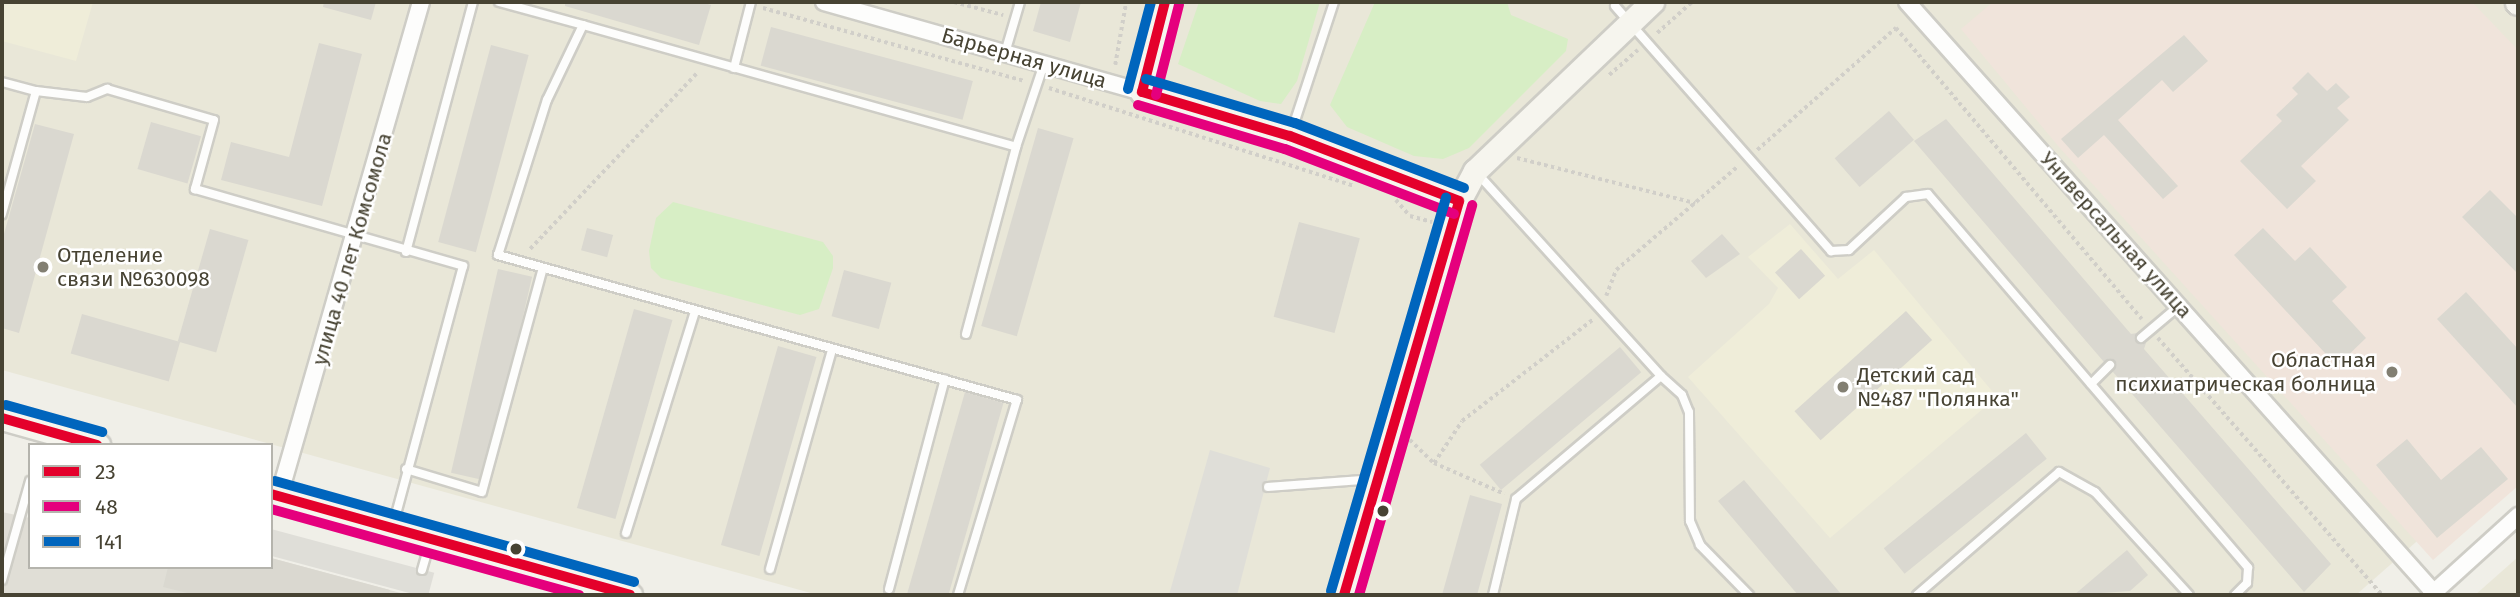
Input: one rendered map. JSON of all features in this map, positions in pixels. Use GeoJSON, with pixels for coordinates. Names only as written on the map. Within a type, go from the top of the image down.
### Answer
{"type":"FeatureCollection","features":[{"type":"Feature","properties":{"kind":"main road"},"geometry":{"type":"LineString","coordinates":[[1142,92],[1165,2]]}},
{"type":"Feature","properties":{"kind":"main road"},"geometry":{"type":"LineString","coordinates":[[1344,595],[1459,201],[1475,171],[1622,14],[1652,2]]}},
{"type":"Feature","properties":{"kind":"main road","name":"Барьерная улица"},"geometry":{"type":"LineString","coordinates":[[1142,92],[1290,136],[1459,201]]}},
{"type":"Feature","properties":{"kind":"main road"},"geometry":{"type":"LineString","coordinates":[[2,418],[42,437],[84,443]]}},
{"type":"Feature","properties":{"kind":"main road"},"geometry":{"type":"LineString","coordinates":[[275,495],[630,595]]}},
{"type":"Feature","properties":{"kind":"street","name":"улица 40 лет Комсомола"},"geometry":{"type":"LineString","coordinates":[[275,495],[356,239],[421,2]]}},
{"type":"Feature","properties":{"kind":"street","name":"Барьерная улица"},"geometry":{"type":"LineString","coordinates":[[824,2],[1142,92]]}},
{"type":"Feature","properties":{"kind":"street","name":"Универсальная улица"},"geometry":{"type":"LineString","coordinates":[[1907,2],[2180,305],[2434,594]]}},
{"type":"Feature","properties":{"kind":"street"},"geometry":{"type":"LineString","coordinates":[[2434,594],[2518,516]]}},
{"type":"Feature","properties":{"kind":"lane"},"geometry":{"type":"LineString","coordinates":[[406,251],[473,2]]}},
{"type":"Feature","properties":{"kind":"lane"},"geometry":{"type":"LineString","coordinates":[[499,2],[1016,147]]}},
{"type":"Feature","properties":{"kind":"lane"},"geometry":{"type":"LineString","coordinates":[[1005,53],[1020,2]]}},
{"type":"Feature","properties":{"kind":"lane"},"geometry":{"type":"LineString","coordinates":[[1290,136],[1334,2]]}},
{"type":"Feature","properties":{"kind":"lane"},"geometry":{"type":"LineString","coordinates":[[734,68],[750,3]]}},
{"type":"Feature","properties":{"kind":"lane"},"geometry":{"type":"LineString","coordinates":[[1622,14],[1830,251],[1849,250],[1906,197],[1928,194],[2248,568],[2247,583],[2235,595]]}},
{"type":"Feature","properties":{"kind":"lane"},"geometry":{"type":"LineString","coordinates":[[583,25],[547,100],[498,255],[1017,400],[958,595]]}},
{"type":"Feature","properties":{"kind":"lane"},"geometry":{"type":"LineString","coordinates":[[966,334],[1016,147],[1044,64]]}},
{"type":"Feature","properties":{"kind":"lane"},"geometry":{"type":"LineString","coordinates":[[2,82],[36,91],[87,97],[107,89],[214,120],[195,189],[356,239],[463,266],[406,469],[393,528]]}},
{"type":"Feature","properties":{"kind":"lane"},"geometry":{"type":"LineString","coordinates":[[2,214],[36,91]]}},
{"type":"Feature","properties":{"kind":"lane"},"geometry":{"type":"LineString","coordinates":[[1475,171],[1600,313],[1682,396],[1689,412],[1689,521],[1700,545],[1749,595]]}},
{"type":"Feature","properties":{"kind":"lane"},"geometry":{"type":"LineString","coordinates":[[406,469],[482,492],[543,268]]}},
{"type":"Feature","properties":{"kind":"lane"},"geometry":{"type":"LineString","coordinates":[[2141,338],[2180,305]]}},
{"type":"Feature","properties":{"kind":"lane"},"geometry":{"type":"LineString","coordinates":[[626,533],[695,312]]}},
{"type":"Feature","properties":{"kind":"lane"},"geometry":{"type":"LineString","coordinates":[[770,569],[832,350]]}},
{"type":"Feature","properties":{"kind":"lane"},"geometry":{"type":"LineString","coordinates":[[2091,384],[2110,365]]}},
{"type":"Feature","properties":{"kind":"lane"},"geometry":{"type":"LineString","coordinates":[[1493,595],[1516,499],[1661,376]]}},
{"type":"Feature","properties":{"kind":"lane"},"geometry":{"type":"LineString","coordinates":[[889,589],[945,379]]}},
{"type":"Feature","properties":{"kind":"lane"},"geometry":{"type":"LineString","coordinates":[[1917,595],[2059,472],[2095,492],[2189,595]]}},
{"type":"Feature","properties":{"kind":"lane"},"geometry":{"type":"LineString","coordinates":[[1268,487],[1378,479]]}},
{"type":"Feature","properties":{"kind":"lane"},"geometry":{"type":"LineString","coordinates":[[2,580],[28,488]]}},
{"type":"Feature","properties":{"kind":"lane"},"geometry":{"type":"LineString","coordinates":[[422,570],[431,539]]}},
{"type":"Feature","properties":{"kind":"path"},"geometry":{"type":"LineString","coordinates":[[954,2],[1015,18]]}},
{"type":"Feature","properties":{"kind":"path"},"geometry":{"type":"LineString","coordinates":[[1111,83],[1126,2]]}},
{"type":"Feature","properties":{"kind":"path"},"geometry":{"type":"LineString","coordinates":[[750,3],[1038,84],[1368,190]]}},
{"type":"Feature","properties":{"kind":"path"},"geometry":{"type":"LineString","coordinates":[[1896,28],[2151,330],[2382,595]]}},
{"type":"Feature","properties":{"kind":"path"},"geometry":{"type":"LineString","coordinates":[[519,261],[710,61]]}},
{"type":"Feature","properties":{"kind":"path"},"geometry":{"type":"LineString","coordinates":[[1516,157],[1695,203]]}},
{"type":"Feature","properties":{"kind":"path"},"geometry":{"type":"LineString","coordinates":[[1382,195],[1395,199],[1410,216],[1450,228]]}},
{"type":"Feature","properties":{"kind":"path"},"geometry":{"type":"LineString","coordinates":[[1434,463],[1462,421],[1600,313]]}},
{"type":"Feature","properties":{"kind":"path"},"geometry":{"type":"LineString","coordinates":[[1404,434],[1434,463],[1516,499]]}},
{"type":"Feature","properties":{"kind":"shaded area"},"geometry":{"type":"Polygon","coordinates":[[[2,2],[2518,2],[2518,452],[2356,595],[818,595],[2,370],[2,2]]]}},
{"type":"Feature","properties":{"kind":"shaded area"},"geometry":{"type":"Polygon","coordinates":[[[2,2],[93,2],[76,61],[2,41],[2,2]]]}},
{"type":"Feature","properties":{"kind":"shaded area","name":"Областная психиатрическая болница"},"geometry":{"type":"Polygon","coordinates":[[[1993,2],[2472,2],[2518,50],[2518,486],[2433,560],[2059,147],[1961,29],[1993,2]]]}},
{"type":"Feature","properties":{"kind":"shaded area","name":"Детский сад №487 \"Полянка\""},"geometry":{"type":"Polygon","coordinates":[[[1790,224],[1838,279],[1874,250],[1997,397],[1830,538],[1688,377],[1769,304],[1778,288],[1748,257],[1790,224]]]}},
{"type":"Feature","properties":{"kind":"shaded area"},"geometry":{"type":"Polygon","coordinates":[[[1210,450],[1270,468],[1237,595],[1169,595],[1210,450]]]}},
{"type":"Feature","properties":{"kind":"shaded area"},"geometry":{"type":"Polygon","coordinates":[[[2,512],[28,518],[28,569],[273,569],[273,559],[408,595],[2,595],[2,512]]]}},
{"type":"Feature","properties":{"kind":"shaded area"},"geometry":{"type":"Polygon","coordinates":[[[273,530],[434,573],[428,595],[417,595],[273,556],[273,530]]]}},
{"type":"Feature","properties":{"kind":"shaded area"},"geometry":{"type":"Polygon","coordinates":[[[2518,557],[2518,595],[2475,595],[2518,557]]]}},
{"type":"Feature","properties":{"kind":"green space"},"geometry":{"type":"Polygon","coordinates":[[[1199,2],[1320,2],[1297,81],[1281,104],[1260,101],[1178,64],[1199,2]]]}},
{"type":"Feature","properties":{"kind":"green space"},"geometry":{"type":"Polygon","coordinates":[[[1375,2],[1507,2],[1511,15],[1568,39],[1566,51],[1469,148],[1443,159],[1414,156],[1347,127],[1330,105],[1375,2]]]}},
{"type":"Feature","properties":{"kind":"green space"},"geometry":{"type":"Polygon","coordinates":[[[673,202],[823,242],[833,256],[833,268],[819,309],[800,315],[661,278],[651,268],[649,251],[656,218],[673,202]]]}},
{"type":"Feature","properties":{"kind":"building"},"geometry":{"type":"Polygon","coordinates":[[[324,2],[376,2],[371,20],[323,7],[324,2]]]}},
{"type":"Feature","properties":{"kind":"building"},"geometry":{"type":"Polygon","coordinates":[[[565,2],[701,2],[711,5],[699,45],[565,6],[565,2]]]}},
{"type":"Feature","properties":{"kind":"building"},"geometry":{"type":"Polygon","coordinates":[[[1041,2],[1081,2],[1070,42],[1033,31],[1041,2]]]}},
{"type":"Feature","properties":{"kind":"building"},"geometry":{"type":"Polygon","coordinates":[[[771,27],[973,81],[963,120],[761,66],[771,27]]]}},
{"type":"Feature","properties":{"kind":"building"},"geometry":{"type":"Polygon","coordinates":[[[2184,35],[2208,61],[2173,92],[2162,80],[2118,120],[2178,186],[2163,199],[2104,135],[2078,158],[2061,139],[2184,35]]]}},
{"type":"Feature","properties":{"kind":"building"},"geometry":{"type":"Polygon","coordinates":[[[319,43],[362,54],[322,206],[221,180],[231,142],[289,157],[319,43]]]}},
{"type":"Feature","properties":{"kind":"building"},"geometry":{"type":"Polygon","coordinates":[[[491,45],[529,55],[476,252],[438,242],[491,45]]]}},
{"type":"Feature","properties":{"kind":"building"},"geometry":{"type":"Polygon","coordinates":[[[2308,72],[2327,91],[2336,83],[2350,97],[2337,108],[2349,120],[2301,166],[2316,181],[2287,209],[2240,161],[2282,121],[2276,115],[2298,94],[2292,88],[2308,72]]]}},
{"type":"Feature","properties":{"kind":"building"},"geometry":{"type":"Polygon","coordinates":[[[1889,111],[1914,140],[1860,187],[1835,158],[1889,111]]]}},
{"type":"Feature","properties":{"kind":"building"},"geometry":{"type":"Polygon","coordinates":[[[1946,119],[2131,334],[2137,333],[2136,342],[2146,343],[2144,349],[2331,564],[2304,592],[2113,372],[2115,361],[2104,362],[1914,141],[1946,119]]]}},
{"type":"Feature","properties":{"kind":"building"},"geometry":{"type":"Polygon","coordinates":[[[151,122],[201,136],[187,183],[137,169],[151,122]]]}},
{"type":"Feature","properties":{"kind":"building"},"geometry":{"type":"Polygon","coordinates":[[[35,124],[74,134],[19,333],[2,328],[2,241],[35,124]]]}},
{"type":"Feature","properties":{"kind":"building"},"geometry":{"type":"Polygon","coordinates":[[[1038,128],[1074,138],[1017,336],[981,326],[1038,128]]]}},
{"type":"Feature","properties":{"kind":"building"},"geometry":{"type":"Polygon","coordinates":[[[2490,190],[2518,218],[2518,274],[2462,217],[2490,190]]]}},
{"type":"Feature","properties":{"kind":"building"},"geometry":{"type":"Polygon","coordinates":[[[1299,222],[1360,238],[1334,333],[1274,317],[1299,222]]]}},
{"type":"Feature","properties":{"kind":"building"},"geometry":{"type":"Polygon","coordinates":[[[587,228],[613,235],[607,257],[581,250],[587,228]]]}},
{"type":"Feature","properties":{"kind":"building"},"geometry":{"type":"Polygon","coordinates":[[[2263,228],[2295,261],[2310,247],[2347,287],[2332,301],[2366,338],[2337,366],[2234,255],[2263,228]]]}},
{"type":"Feature","properties":{"kind":"building"},"geometry":{"type":"Polygon","coordinates":[[[210,229],[248,240],[216,352],[178,341],[210,229]]]}},
{"type":"Feature","properties":{"kind":"building"},"geometry":{"type":"Polygon","coordinates":[[[1722,234],[1740,254],[1706,278],[1691,261],[1722,234]]]}},
{"type":"Feature","properties":{"kind":"building"},"geometry":{"type":"Polygon","coordinates":[[[1801,249],[1825,276],[1799,299],[1775,272],[1801,249]]]}},
{"type":"Feature","properties":{"kind":"building"},"geometry":{"type":"Polygon","coordinates":[[[498,269],[532,277],[485,481],[451,473],[498,269]]]}},
{"type":"Feature","properties":{"kind":"building"},"geometry":{"type":"Polygon","coordinates":[[[844,270],[891,283],[879,329],[832,316],[844,270]]]}},
{"type":"Feature","properties":{"kind":"building"},"geometry":{"type":"Polygon","coordinates":[[[2466,292],[2518,349],[2518,408],[2437,319],[2466,292]]]}},
{"type":"Feature","properties":{"kind":"building"},"geometry":{"type":"Polygon","coordinates":[[[634,309],[672,320],[615,519],[577,508],[634,309]]]}},
{"type":"Feature","properties":{"kind":"building"},"geometry":{"type":"Polygon","coordinates":[[[1906,311],[1932,340],[1821,440],[1795,411],[1906,311]]]}},
{"type":"Feature","properties":{"kind":"building"},"geometry":{"type":"Polygon","coordinates":[[[82,314],[180,342],[169,382],[71,353],[82,314]]]}},
{"type":"Feature","properties":{"kind":"building"},"geometry":{"type":"Polygon","coordinates":[[[778,346],[816,357],[759,556],[721,545],[778,346]]]}},
{"type":"Feature","properties":{"kind":"building"},"geometry":{"type":"Polygon","coordinates":[[[1620,347],[1641,372],[1501,490],[1480,465],[1620,347]]]}},
{"type":"Feature","properties":{"kind":"building"},"geometry":{"type":"Polygon","coordinates":[[[965,392],[1003,403],[948,595],[907,595],[965,392]]]}},
{"type":"Feature","properties":{"kind":"building"},"geometry":{"type":"Polygon","coordinates":[[[2026,433],[2047,459],[1905,574],[1884,548],[2026,433]]]}},
{"type":"Feature","properties":{"kind":"building"},"geometry":{"type":"Polygon","coordinates":[[[2407,439],[2441,480],[2481,447],[2508,479],[2437,538],[2376,465],[2407,439]]]}},
{"type":"Feature","properties":{"kind":"building"},"geometry":{"type":"Polygon","coordinates":[[[1744,480],[1842,595],[1798,595],[1792,588],[1718,501],[1744,480]]]}},
{"type":"Feature","properties":{"kind":"building"},"geometry":{"type":"Polygon","coordinates":[[[1470,495],[1502,504],[1477,595],[1442,595],[1470,495]]]}},
{"type":"Feature","properties":{"kind":"building"},"geometry":{"type":"Polygon","coordinates":[[[2127,550],[2148,575],[2130,591],[2074,595],[2127,550]]]}},
{"type":"Feature","properties":{"kind":"building"},"geometry":{"type":"Polygon","coordinates":[[[273,559],[390,590],[389,595],[195,595],[163,587],[168,569],[273,569],[273,559]]]}},
{"type":"Feature","properties":{"kind":"transit line","name":"141"},"geometry":{"type":"LineString","coordinates":[[1128,89],[1151,2]]}},
{"type":"Feature","properties":{"kind":"transit line","name":"23"},"geometry":{"type":"LineString","coordinates":[[1142,92],[1165,2]]}},
{"type":"Feature","properties":{"kind":"transit line","name":"48"},"geometry":{"type":"LineString","coordinates":[[1156,95],[1179,5]]}},
{"type":"Feature","properties":{"kind":"transit line","name":"141"},"geometry":{"type":"LineString","coordinates":[[1146,79],[1295,123],[1464,188]]}},
{"type":"Feature","properties":{"kind":"transit line","name":"23"},"geometry":{"type":"LineString","coordinates":[[1142,92],[1290,136],[1459,201]]}},
{"type":"Feature","properties":{"kind":"transit line","name":"48"},"geometry":{"type":"LineString","coordinates":[[1138,105],[1285,149],[1454,214]]}},
{"type":"Feature","properties":{"kind":"transit line","name":"141"},"geometry":{"type":"LineString","coordinates":[[1331,591],[1446,197]]}},
{"type":"Feature","properties":{"kind":"transit line","name":"23"},"geometry":{"type":"LineString","coordinates":[[1344,595],[1459,201]]}},
{"type":"Feature","properties":{"kind":"transit line","name":"48"},"geometry":{"type":"LineString","coordinates":[[1359,595],[1472,205]]}},
{"type":"Feature","properties":{"kind":"transit line","name":"141"},"geometry":{"type":"LineString","coordinates":[[6,405],[102,432]]}},
{"type":"Feature","properties":{"kind":"transit line","name":"23"},"geometry":{"type":"LineString","coordinates":[[2,418],[90,443]]}},
{"type":"Feature","properties":{"kind":"transit line","name":"141"},"geometry":{"type":"LineString","coordinates":[[275,481],[634,582]]}},
{"type":"Feature","properties":{"kind":"transit line","name":"23"},"geometry":{"type":"LineString","coordinates":[[273,495],[630,595]]}},
{"type":"Feature","properties":{"kind":"transit line","name":"48"},"geometry":{"type":"LineString","coordinates":[[273,510],[579,595]]}},
{"type":"Feature","properties":{"kind":"place","name":"Отделение связи №630098"},"geometry":{"type":"Point","coordinates":[43,267]}},
{"type":"Feature","properties":{"kind":"place","name":"Областная психиатрическая болница"},"geometry":{"type":"Point","coordinates":[2392,372]}},
{"type":"Feature","properties":{"kind":"place","name":"Детский сад №487 \"Полянка\""},"geometry":{"type":"Point","coordinates":[1843,387]}}]}
